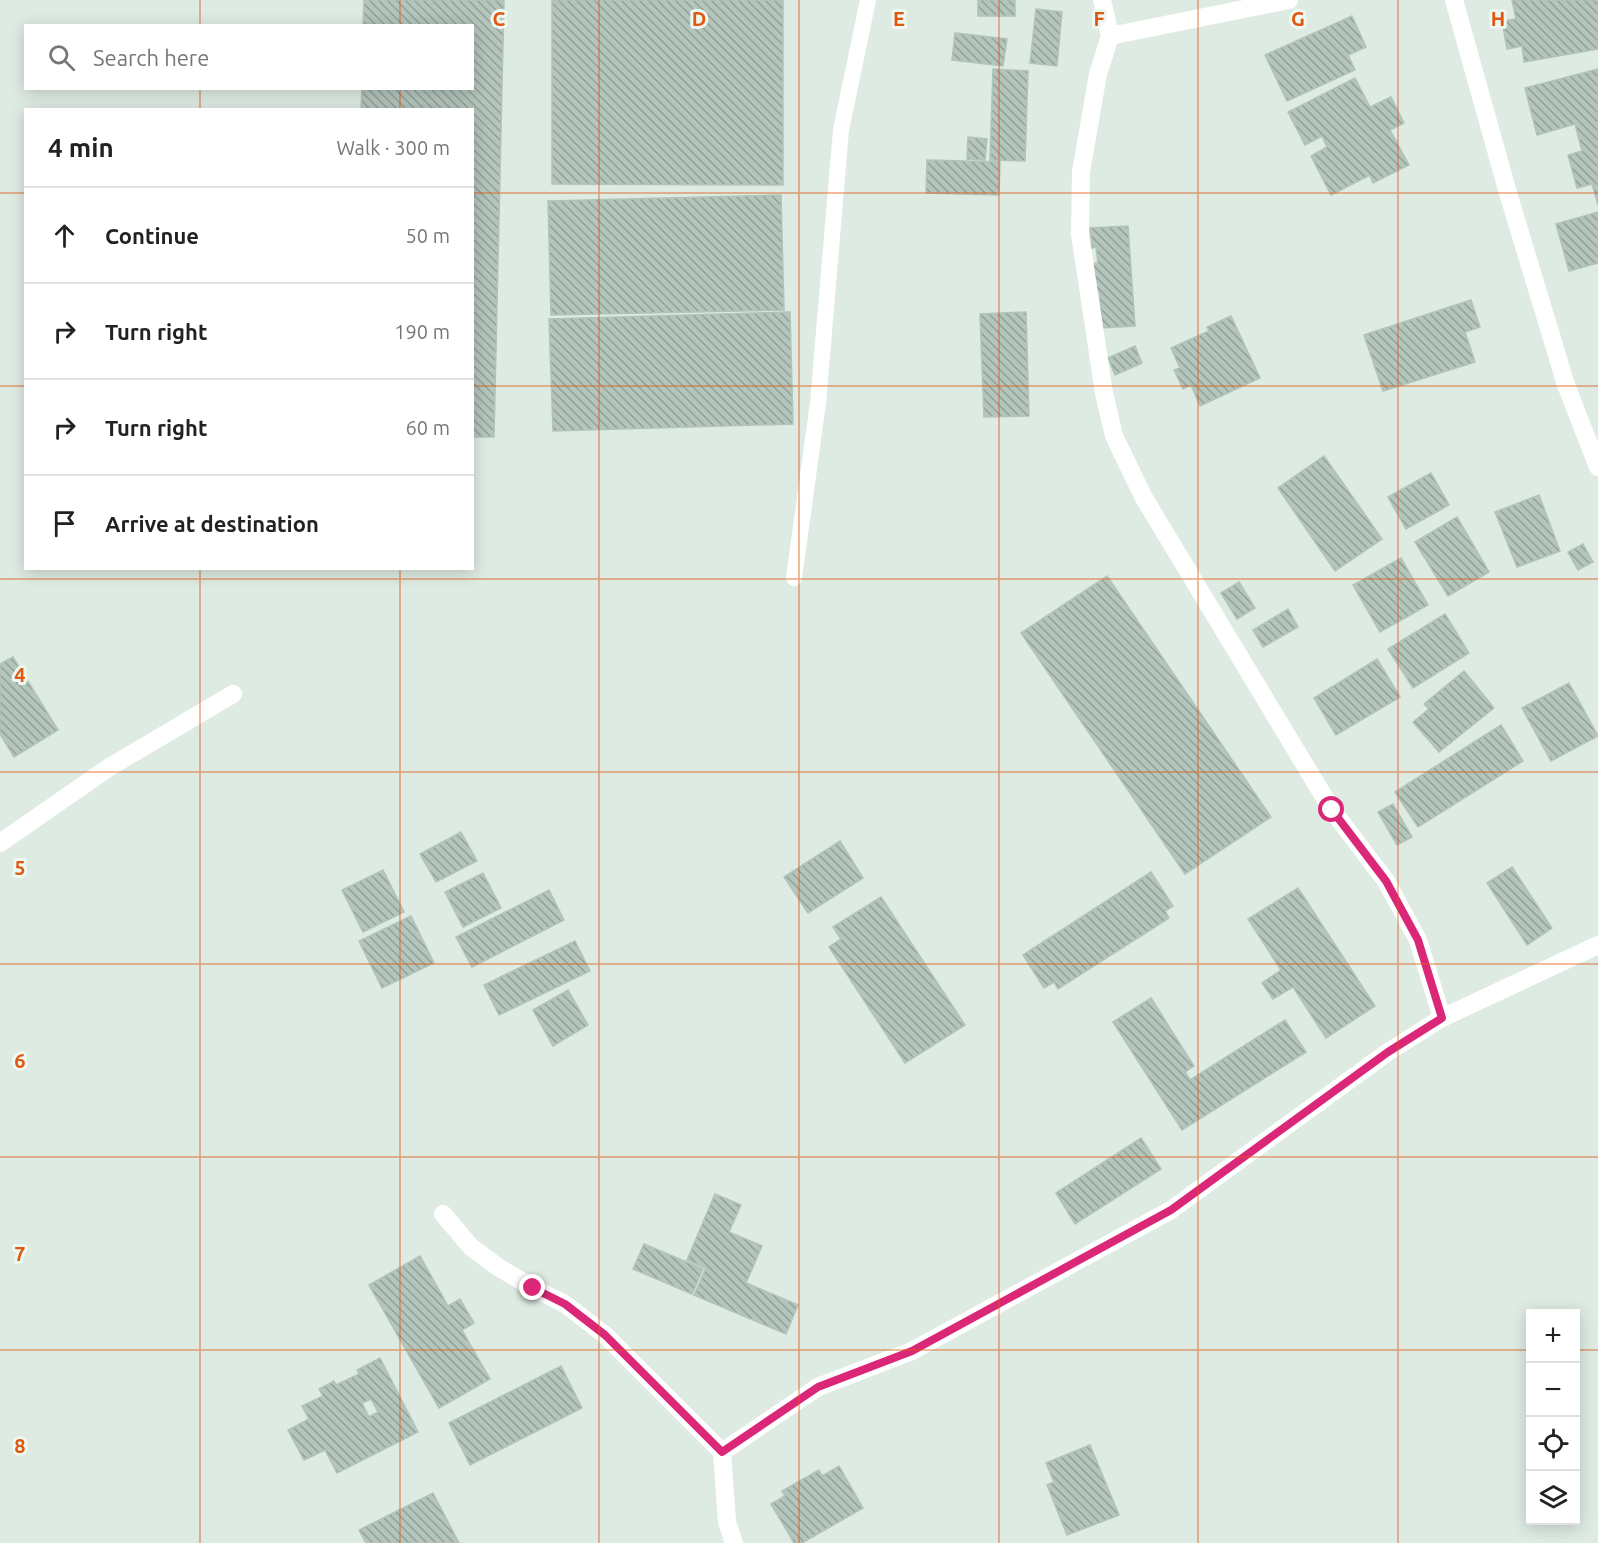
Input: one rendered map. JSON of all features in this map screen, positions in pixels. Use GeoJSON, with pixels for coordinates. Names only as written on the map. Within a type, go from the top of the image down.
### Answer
{"type":"FeatureCollection","features":[{"type":"Feature","properties":{"kind":"street"},"geometry":{"type":"LineString","coordinates":[[1102,0],[1110,36],[1098,74],[1081,172],[1080,234],[1104,393],[1114,436],[1144,498],[1332,810],[1386,881],[1418,940],[1442,1018]]}},
{"type":"Feature","properties":{"kind":"street"},"geometry":{"type":"LineString","coordinates":[[1110,36],[1289,0]]}},
{"type":"Feature","properties":{"kind":"street"},"geometry":{"type":"LineString","coordinates":[[1454,0],[1508,193],[1566,385],[1598,467]]}},
{"type":"Feature","properties":{"kind":"street"},"geometry":{"type":"LineString","coordinates":[[0,843],[108,768],[233,694]]}},
{"type":"Feature","properties":{"kind":"street"},"geometry":{"type":"LineString","coordinates":[[722,1452],[818,1387],[912,1351],[1171,1210],[1388,1052],[1442,1018],[1598,945]]}},
{"type":"Feature","properties":{"kind":"street"},"geometry":{"type":"LineString","coordinates":[[443,1214],[471,1247],[507,1273],[565,1304],[605,1335],[722,1452],[727,1522],[734,1543]]}},
{"type":"Feature","properties":{"kind":"lane"},"geometry":{"type":"LineString","coordinates":[[794,578],[818,403],[841,130],[868,0]]}},
{"type":"Feature","properties":{"kind":"building"},"geometry":{"type":"Polygon","coordinates":[[[364,0],[504,0],[494,437],[474,437],[474,108],[361,108],[362,90],[474,90],[474,24],[363,24],[364,0]]]}},
{"type":"Feature","properties":{"kind":"building"},"geometry":{"type":"Polygon","coordinates":[[[552,0],[783,0],[783,185],[552,184],[552,0]]]}},
{"type":"Feature","properties":{"kind":"building"},"geometry":{"type":"Polygon","coordinates":[[[978,0],[1015,0],[1015,16],[978,16],[978,0]]]}},
{"type":"Feature","properties":{"kind":"building"},"geometry":{"type":"Polygon","coordinates":[[[1512,0],[1598,0],[1598,49],[1524,62],[1522,46],[1507,49],[1502,21],[1516,19],[1512,0]]]}},
{"type":"Feature","properties":{"kind":"building"},"geometry":{"type":"Polygon","coordinates":[[[1036,9],[1062,12],[1057,66],[1030,63],[1036,9]]]}},
{"type":"Feature","properties":{"kind":"building"},"geometry":{"type":"Polygon","coordinates":[[[1352,16],[1366,47],[1348,55],[1355,70],[1287,101],[1265,55],[1352,16]]]}},
{"type":"Feature","properties":{"kind":"building"},"geometry":{"type":"Polygon","coordinates":[[[955,33],[1007,39],[1003,66],[952,60],[955,33]]]}},
{"type":"Feature","properties":{"kind":"building"},"geometry":{"type":"Polygon","coordinates":[[[993,69],[1028,71],[1025,161],[990,160],[993,69]]]}},
{"type":"Feature","properties":{"kind":"building"},"geometry":{"type":"Polygon","coordinates":[[[1598,69],[1598,205],[1592,184],[1577,188],[1568,155],[1582,151],[1575,124],[1537,135],[1525,88],[1598,69]]]}},
{"type":"Feature","properties":{"kind":"building"},"geometry":{"type":"Polygon","coordinates":[[[1355,78],[1370,107],[1391,97],[1404,123],[1390,130],[1409,165],[1373,183],[1370,175],[1331,195],[1311,156],[1327,147],[1322,136],[1305,145],[1288,112],[1355,78]]]}},
{"type":"Feature","properties":{"kind":"building"},"geometry":{"type":"Polygon","coordinates":[[[968,137],[987,139],[985,160],[967,159],[968,137]]]}},
{"type":"Feature","properties":{"kind":"building"},"geometry":{"type":"Polygon","coordinates":[[[927,160],[1000,162],[999,195],[926,193],[927,160]]]}},
{"type":"Feature","properties":{"kind":"building"},"geometry":{"type":"Polygon","coordinates":[[[781,195],[784,310],[551,315],[548,201],[781,195]]]}},
{"type":"Feature","properties":{"kind":"building"},"geometry":{"type":"Polygon","coordinates":[[[1598,212],[1598,263],[1569,271],[1556,224],[1598,212]]]}},
{"type":"Feature","properties":{"kind":"building"},"geometry":{"type":"Polygon","coordinates":[[[1128,226],[1135,326],[1102,328],[1099,291],[1093,292],[1091,264],[1098,263],[1096,247],[1092,248],[1090,228],[1128,226]]]}},
{"type":"Feature","properties":{"kind":"building"},"geometry":{"type":"Polygon","coordinates":[[[1471,300],[1480,327],[1465,332],[1475,362],[1383,391],[1364,335],[1471,300]]]}},
{"type":"Feature","properties":{"kind":"building"},"geometry":{"type":"Polygon","coordinates":[[[790,312],[793,424],[553,431],[549,319],[790,312]]]}},
{"type":"Feature","properties":{"kind":"building"},"geometry":{"type":"Polygon","coordinates":[[[1026,312],[1029,416],[984,417],[980,314],[1026,312]]]}},
{"type":"Feature","properties":{"kind":"building"},"geometry":{"type":"Polygon","coordinates":[[[1231,316],[1260,378],[1200,406],[1191,385],[1183,389],[1174,370],[1180,368],[1171,348],[1209,331],[1207,327],[1231,316]]]}},
{"type":"Feature","properties":{"kind":"building"},"geometry":{"type":"Polygon","coordinates":[[[1135,346],[1142,363],[1115,375],[1108,358],[1135,346]]]}},
{"type":"Feature","properties":{"kind":"building"},"geometry":{"type":"Polygon","coordinates":[[[1324,456],[1382,539],[1335,571],[1278,488],[1324,456]]]}},
{"type":"Feature","properties":{"kind":"building"},"geometry":{"type":"Polygon","coordinates":[[[1431,473],[1449,505],[1406,529],[1388,497],[1431,473]]]}},
{"type":"Feature","properties":{"kind":"building"},"geometry":{"type":"Polygon","coordinates":[[[1539,495],[1560,551],[1517,567],[1495,512],[1539,495]]]}},
{"type":"Feature","properties":{"kind":"building"},"geometry":{"type":"Polygon","coordinates":[[[1457,517],[1489,572],[1448,596],[1415,542],[1457,517]]]}},
{"type":"Feature","properties":{"kind":"building"},"geometry":{"type":"Polygon","coordinates":[[[1583,544],[1593,562],[1578,570],[1568,552],[1583,544]]]}},
{"type":"Feature","properties":{"kind":"building"},"geometry":{"type":"Polygon","coordinates":[[[1401,558],[1428,605],[1380,632],[1353,585],[1401,558]]]}},
{"type":"Feature","properties":{"kind":"building"},"geometry":{"type":"Polygon","coordinates":[[[1107,576],[1271,817],[1185,874],[1021,633],[1107,576]]]}},
{"type":"Feature","properties":{"kind":"building"},"geometry":{"type":"Polygon","coordinates":[[[1239,582],[1255,608],[1237,619],[1221,593],[1239,582]]]}},
{"type":"Feature","properties":{"kind":"building"},"geometry":{"type":"Polygon","coordinates":[[[1288,609],[1298,627],[1263,647],[1253,630],[1288,609]]]}},
{"type":"Feature","properties":{"kind":"building"},"geometry":{"type":"Polygon","coordinates":[[[1445,614],[1469,653],[1413,688],[1388,649],[1445,614]]]}},
{"type":"Feature","properties":{"kind":"building"},"geometry":{"type":"Polygon","coordinates":[[[13,657],[58,730],[14,757],[0,734],[0,664],[13,657]]]}},
{"type":"Feature","properties":{"kind":"building"},"geometry":{"type":"Polygon","coordinates":[[[1377,659],[1400,697],[1336,735],[1314,698],[1377,659]]]}},
{"type":"Feature","properties":{"kind":"building"},"geometry":{"type":"Polygon","coordinates":[[[1464,671],[1494,708],[1439,752],[1413,722],[1429,709],[1424,704],[1464,671]]]}},
{"type":"Feature","properties":{"kind":"building"},"geometry":{"type":"Polygon","coordinates":[[[1569,683],[1598,736],[1551,761],[1522,708],[1569,683]]]}},
{"type":"Feature","properties":{"kind":"building"},"geometry":{"type":"Polygon","coordinates":[[[1501,725],[1523,761],[1418,827],[1395,792],[1501,725]]]}},
{"type":"Feature","properties":{"kind":"building"},"geometry":{"type":"Polygon","coordinates":[[[1393,804],[1412,837],[1397,845],[1378,812],[1393,804]]]}},
{"type":"Feature","properties":{"kind":"building"},"geometry":{"type":"Polygon","coordinates":[[[461,832],[477,861],[436,882],[420,854],[461,832]]]}},
{"type":"Feature","properties":{"kind":"building"},"geometry":{"type":"Polygon","coordinates":[[[840,841],[863,878],[808,913],[784,877],[840,841]]]}},
{"type":"Feature","properties":{"kind":"building"},"geometry":{"type":"Polygon","coordinates":[[[1512,867],[1552,928],[1527,945],[1487,883],[1512,867]]]}},
{"type":"Feature","properties":{"kind":"building"},"geometry":{"type":"Polygon","coordinates":[[[383,870],[404,912],[363,932],[342,890],[383,870]]]}},
{"type":"Feature","properties":{"kind":"building"},"geometry":{"type":"Polygon","coordinates":[[[1151,872],[1173,906],[1165,911],[1169,918],[1058,989],[1054,982],[1044,988],[1023,955],[1151,872]]]}},
{"type":"Feature","properties":{"kind":"building"},"geometry":{"type":"Polygon","coordinates":[[[483,873],[501,908],[463,927],[445,892],[483,873]]]}},
{"type":"Feature","properties":{"kind":"building"},"geometry":{"type":"Polygon","coordinates":[[[1298,888],[1375,1006],[1326,1038],[1293,987],[1273,999],[1262,983],[1281,970],[1248,919],[1298,888]]]}},
{"type":"Feature","properties":{"kind":"building"},"geometry":{"type":"Polygon","coordinates":[[[549,890],[564,920],[472,967],[456,937],[549,890]]]}},
{"type":"Feature","properties":{"kind":"building"},"geometry":{"type":"Polygon","coordinates":[[[881,897],[965,1025],[905,1063],[829,947],[841,939],[833,927],[881,897]]]}},
{"type":"Feature","properties":{"kind":"building"},"geometry":{"type":"Polygon","coordinates":[[[411,916],[434,963],[382,988],[359,941],[411,916]]]}},
{"type":"Feature","properties":{"kind":"building"},"geometry":{"type":"Polygon","coordinates":[[[575,941],[590,971],[499,1015],[484,985],[575,941]]]}},
{"type":"Feature","properties":{"kind":"building"},"geometry":{"type":"Polygon","coordinates":[[[568,990],[588,1025],[553,1046],[533,1010],[568,990]]]}},
{"type":"Feature","properties":{"kind":"building"},"geometry":{"type":"Polygon","coordinates":[[[1151,998],[1194,1066],[1185,1072],[1190,1080],[1285,1020],[1306,1052],[1182,1130],[1113,1022],[1151,998]]]}},
{"type":"Feature","properties":{"kind":"building"},"geometry":{"type":"Polygon","coordinates":[[[1141,1138],[1161,1169],[1075,1224],[1056,1193],[1141,1138]]]}},
{"type":"Feature","properties":{"kind":"building"},"geometry":{"type":"Polygon","coordinates":[[[715,1194],[741,1205],[729,1232],[762,1246],[746,1283],[798,1305],[786,1334],[694,1295],[706,1268],[687,1260],[715,1194]]]}},
{"type":"Feature","properties":{"kind":"building"},"geometry":{"type":"Polygon","coordinates":[[[644,1244],[703,1269],[692,1294],[633,1269],[644,1244]]]}},
{"type":"Feature","properties":{"kind":"building"},"geometry":{"type":"Polygon","coordinates":[[[420,1256],[448,1306],[460,1299],[474,1323],[462,1330],[490,1379],[439,1408],[369,1285],[420,1256]]]}},
{"type":"Feature","properties":{"kind":"building"},"geometry":{"type":"Polygon","coordinates":[[[380,1358],[418,1432],[337,1473],[325,1450],[304,1460],[288,1430],[309,1419],[302,1406],[323,1396],[319,1389],[334,1381],[336,1385],[359,1374],[357,1370],[380,1358]],[[371,1399],[362,1403],[369,1417],[378,1412],[371,1399]]]}},
{"type":"Feature","properties":{"kind":"building"},"geometry":{"type":"Polygon","coordinates":[[[561,1366],[582,1408],[470,1465],[449,1423],[561,1366]]]}},
{"type":"Feature","properties":{"kind":"building"},"geometry":{"type":"Polygon","coordinates":[[[1090,1445],[1119,1515],[1067,1535],[1047,1485],[1054,1482],[1046,1463],[1090,1445]]]}},
{"type":"Feature","properties":{"kind":"building"},"geometry":{"type":"Polygon","coordinates":[[[839,1466],[863,1508],[802,1543],[794,1543],[771,1504],[785,1496],[782,1491],[819,1470],[822,1476],[839,1466]]]}},
{"type":"Feature","properties":{"kind":"building"},"geometry":{"type":"Polygon","coordinates":[[[433,1493],[459,1543],[366,1543],[359,1530],[433,1493]]]}},
{"type":"Feature","properties":{"kind":"route"},"geometry":{"type":"LineString","coordinates":[[533,1288],[565,1304],[605,1335],[722,1452],[818,1387],[912,1351],[1171,1210],[1388,1052],[1442,1018],[1418,940],[1386,881],[1332,810]]}}]}
